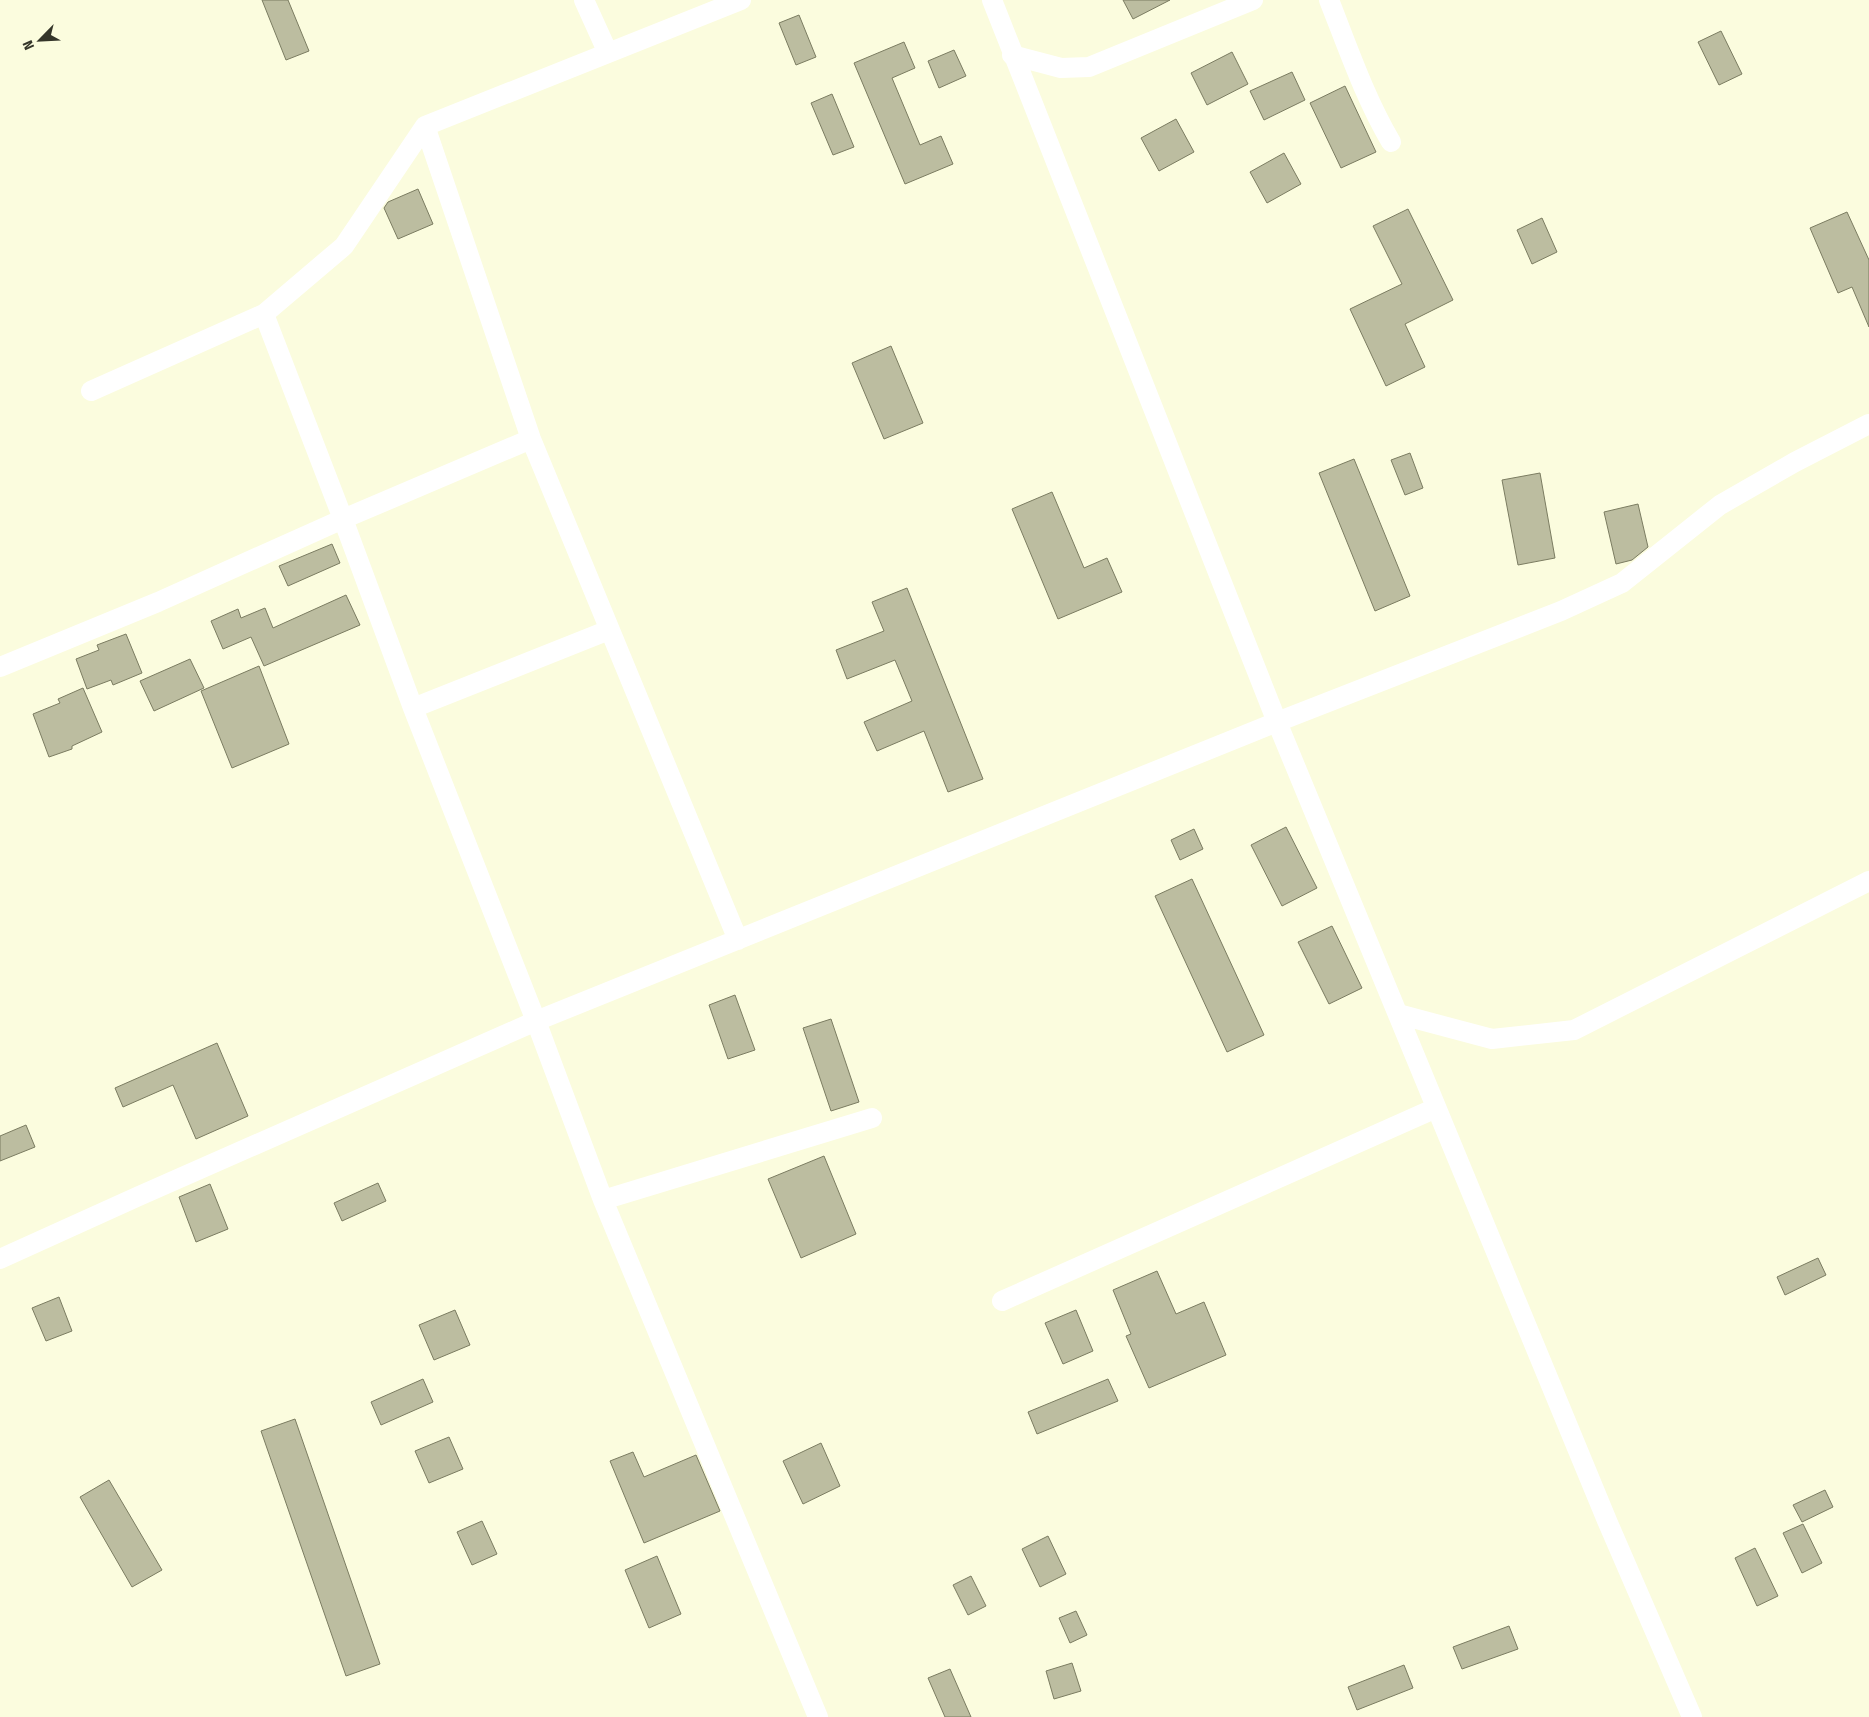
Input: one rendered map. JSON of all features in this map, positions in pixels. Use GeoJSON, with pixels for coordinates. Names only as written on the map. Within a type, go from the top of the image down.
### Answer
{"type":"FeatureCollection","features":[{"type":"Feature","properties":{"kind":"street"},"geometry":{"type":"LineString","coordinates":[[584,0],[608,53]]}},
{"type":"Feature","properties":{"kind":"street"},"geometry":{"type":"LineString","coordinates":[[91,391],[264,314],[344,246],[425,126],[741,0]]}},
{"type":"Feature","properties":{"kind":"street"},"geometry":{"type":"LineString","coordinates":[[992,0],[1012,55],[1277,722],[1608,1523],[1692,1717]]}},
{"type":"Feature","properties":{"kind":"street"},"geometry":{"type":"LineString","coordinates":[[1329,0],[1365,88],[1391,142]]}},
{"type":"Feature","properties":{"kind":"street"},"geometry":{"type":"LineString","coordinates":[[1012,55],[1061,68],[1089,67],[1243,2]]}},
{"type":"Feature","properties":{"kind":"street"},"geometry":{"type":"LineString","coordinates":[[425,126],[530,439],[738,940]]}},
{"type":"Feature","properties":{"kind":"street"},"geometry":{"type":"LineString","coordinates":[[264,314],[413,708],[536,1021],[603,1200],[818,1717]]}},
{"type":"Feature","properties":{"kind":"street"},"geometry":{"type":"LineString","coordinates":[[0,1259],[536,1021],[1277,722],[1561,611],[1622,583],[1720,505],[1795,462],[1869,424]]}},
{"type":"Feature","properties":{"kind":"street"},"geometry":{"type":"LineString","coordinates":[[0,667],[158,602],[343,519],[530,439]]}},
{"type":"Feature","properties":{"kind":"street"},"geometry":{"type":"LineString","coordinates":[[413,708],[609,630]]}},
{"type":"Feature","properties":{"kind":"street"},"geometry":{"type":"LineString","coordinates":[[1398,1014],[1492,1039],[1574,1030],[1869,881]]}},
{"type":"Feature","properties":{"kind":"street"},"geometry":{"type":"LineString","coordinates":[[1002,1301],[1436,1108]]}},
{"type":"Feature","properties":{"kind":"street"},"geometry":{"type":"LineString","coordinates":[[603,1200],[872,1118]]}},
{"type":"Feature","properties":{"kind":"building"},"geometry":{"type":"Polygon","coordinates":[[[262,0],[288,0],[309,51],[286,60],[262,0]]]}},
{"type":"Feature","properties":{"kind":"building"},"geometry":{"type":"Polygon","coordinates":[[[1123,0],[1170,0],[1133,19],[1123,0]]]}},
{"type":"Feature","properties":{"kind":"building"},"geometry":{"type":"Polygon","coordinates":[[[799,15],[816,57],[796,65],[779,23],[799,15]]]}},
{"type":"Feature","properties":{"kind":"building"},"geometry":{"type":"Polygon","coordinates":[[[1721,31],[1742,74],[1719,85],[1698,42],[1721,31]]]}},
{"type":"Feature","properties":{"kind":"building"},"geometry":{"type":"Polygon","coordinates":[[[904,42],[915,68],[892,78],[920,145],[941,136],[953,164],[905,184],[854,63],[904,42]]]}},
{"type":"Feature","properties":{"kind":"building"},"geometry":{"type":"Polygon","coordinates":[[[954,50],[966,76],[939,88],[928,61],[954,50]]]}},
{"type":"Feature","properties":{"kind":"building"},"geometry":{"type":"Polygon","coordinates":[[[1232,52],[1248,84],[1207,105],[1191,73],[1232,52]]]}},
{"type":"Feature","properties":{"kind":"building"},"geometry":{"type":"Polygon","coordinates":[[[1292,72],[1305,100],[1264,120],[1250,91],[1292,72]]]}},
{"type":"Feature","properties":{"kind":"building"},"geometry":{"type":"Polygon","coordinates":[[[1345,86],[1376,152],[1341,168],[1310,103],[1345,86]]]}},
{"type":"Feature","properties":{"kind":"building"},"geometry":{"type":"Polygon","coordinates":[[[832,94],[854,147],[833,155],[811,103],[832,94]]]}},
{"type":"Feature","properties":{"kind":"building"},"geometry":{"type":"Polygon","coordinates":[[[1176,119],[1194,152],[1159,171],[1141,138],[1176,119]]]}},
{"type":"Feature","properties":{"kind":"building"},"geometry":{"type":"Polygon","coordinates":[[[1284,153],[1301,184],[1267,203],[1250,172],[1284,153]]]}},
{"type":"Feature","properties":{"kind":"building"},"geometry":{"type":"Polygon","coordinates":[[[418,189],[433,224],[398,239],[384,208],[388,202],[418,189]]]}},
{"type":"Feature","properties":{"kind":"building"},"geometry":{"type":"Polygon","coordinates":[[[1408,209],[1453,300],[1405,324],[1425,367],[1386,386],[1350,309],[1402,284],[1373,226],[1408,209]]]}},
{"type":"Feature","properties":{"kind":"building"},"geometry":{"type":"Polygon","coordinates":[[[1847,212],[1869,260],[1869,327],[1852,287],[1838,293],[1810,228],[1847,212]]]}},
{"type":"Feature","properties":{"kind":"building"},"geometry":{"type":"Polygon","coordinates":[[[1542,218],[1557,252],[1532,264],[1517,230],[1542,218]]]}},
{"type":"Feature","properties":{"kind":"building"},"geometry":{"type":"Polygon","coordinates":[[[891,346],[923,423],[884,439],[852,363],[891,346]]]}},
{"type":"Feature","properties":{"kind":"building"},"geometry":{"type":"Polygon","coordinates":[[[1410,453],[1423,488],[1405,495],[1391,460],[1410,453]]]}},
{"type":"Feature","properties":{"kind":"building"},"geometry":{"type":"Polygon","coordinates":[[[1354,459],[1410,596],[1375,611],[1319,473],[1354,459]]]}},
{"type":"Feature","properties":{"kind":"building"},"geometry":{"type":"Polygon","coordinates":[[[1540,473],[1555,558],[1518,565],[1502,480],[1540,473]]]}},
{"type":"Feature","properties":{"kind":"building"},"geometry":{"type":"Polygon","coordinates":[[[1052,492],[1084,568],[1107,558],[1122,592],[1058,619],[1012,509],[1052,492]]]}},
{"type":"Feature","properties":{"kind":"building"},"geometry":{"type":"Polygon","coordinates":[[[1638,504],[1648,547],[1632,560],[1616,564],[1604,512],[1638,504]]]}},
{"type":"Feature","properties":{"kind":"building"},"geometry":{"type":"Polygon","coordinates":[[[332,544],[340,563],[288,586],[279,566],[332,544]]]}},
{"type":"Feature","properties":{"kind":"building"},"geometry":{"type":"Polygon","coordinates":[[[907,588],[983,779],[948,792],[924,731],[877,751],[864,722],[912,701],[895,660],[847,679],[836,650],[884,631],[872,602],[907,588]]]}},
{"type":"Feature","properties":{"kind":"building"},"geometry":{"type":"Polygon","coordinates":[[[346,595],[360,625],[264,666],[251,637],[223,649],[211,621],[238,609],[241,618],[265,608],[273,628],[346,595]]]}},
{"type":"Feature","properties":{"kind":"building"},"geometry":{"type":"Polygon","coordinates":[[[126,634],[142,673],[113,685],[111,680],[87,689],[76,659],[99,650],[97,645],[126,634]]]}},
{"type":"Feature","properties":{"kind":"building"},"geometry":{"type":"Polygon","coordinates":[[[190,659],[204,688],[154,711],[140,681],[190,659]]]}},
{"type":"Feature","properties":{"kind":"building"},"geometry":{"type":"Polygon","coordinates":[[[259,666],[289,744],[232,768],[201,691],[259,666]]]}},
{"type":"Feature","properties":{"kind":"building"},"geometry":{"type":"Polygon","coordinates":[[[83,688],[102,732],[72,746],[72,749],[49,757],[33,714],[60,703],[58,699],[83,688]]]}},
{"type":"Feature","properties":{"kind":"building"},"geometry":{"type":"Polygon","coordinates":[[[1286,827],[1317,888],[1282,906],[1251,845],[1286,827]]]}},
{"type":"Feature","properties":{"kind":"building"},"geometry":{"type":"Polygon","coordinates":[[[1194,829],[1203,849],[1180,860],[1171,840],[1194,829]]]}},
{"type":"Feature","properties":{"kind":"building"},"geometry":{"type":"Polygon","coordinates":[[[1192,879],[1264,1035],[1227,1052],[1155,896],[1192,879]]]}},
{"type":"Feature","properties":{"kind":"building"},"geometry":{"type":"Polygon","coordinates":[[[1332,926],[1362,988],[1329,1004],[1298,942],[1332,926]]]}},
{"type":"Feature","properties":{"kind":"building"},"geometry":{"type":"Polygon","coordinates":[[[735,995],[755,1050],[728,1059],[709,1005],[735,995]]]}},
{"type":"Feature","properties":{"kind":"building"},"geometry":{"type":"Polygon","coordinates":[[[831,1019],[859,1102],[831,1111],[803,1028],[831,1019]]]}},
{"type":"Feature","properties":{"kind":"building"},"geometry":{"type":"Polygon","coordinates":[[[217,1043],[248,1116],[196,1139],[173,1085],[123,1107],[115,1088],[217,1043]]]}},
{"type":"Feature","properties":{"kind":"building"},"geometry":{"type":"Polygon","coordinates":[[[26,1125],[35,1147],[0,1161],[0,1136],[26,1125]]]}},
{"type":"Feature","properties":{"kind":"building"},"geometry":{"type":"Polygon","coordinates":[[[824,1156],[856,1234],[801,1258],[768,1179],[824,1156]]]}},
{"type":"Feature","properties":{"kind":"building"},"geometry":{"type":"Polygon","coordinates":[[[378,1183],[386,1201],[342,1221],[334,1203],[378,1183]]]}},
{"type":"Feature","properties":{"kind":"building"},"geometry":{"type":"Polygon","coordinates":[[[210,1184],[228,1229],[196,1242],[179,1197],[210,1184]]]}},
{"type":"Feature","properties":{"kind":"building"},"geometry":{"type":"Polygon","coordinates":[[[1818,1258],[1826,1275],[1785,1295],[1777,1277],[1818,1258]]]}},
{"type":"Feature","properties":{"kind":"building"},"geometry":{"type":"Polygon","coordinates":[[[1157,1271],[1176,1314],[1204,1302],[1226,1355],[1149,1388],[1126,1336],[1131,1334],[1113,1290],[1157,1271]]]}},
{"type":"Feature","properties":{"kind":"building"},"geometry":{"type":"Polygon","coordinates":[[[59,1297],[72,1331],[46,1341],[32,1308],[59,1297]]]}},
{"type":"Feature","properties":{"kind":"building"},"geometry":{"type":"Polygon","coordinates":[[[455,1310],[470,1345],[434,1360],[419,1325],[455,1310]]]}},
{"type":"Feature","properties":{"kind":"building"},"geometry":{"type":"Polygon","coordinates":[[[1076,1310],[1093,1351],[1063,1364],[1045,1323],[1076,1310]]]}},
{"type":"Feature","properties":{"kind":"building"},"geometry":{"type":"Polygon","coordinates":[[[423,1379],[433,1402],[381,1425],[371,1402],[423,1379]]]}},
{"type":"Feature","properties":{"kind":"building"},"geometry":{"type":"Polygon","coordinates":[[[1108,1379],[1118,1401],[1037,1434],[1028,1412],[1108,1379]]]}},
{"type":"Feature","properties":{"kind":"building"},"geometry":{"type":"Polygon","coordinates":[[[295,1419],[380,1664],[346,1676],[261,1431],[295,1419]]]}},
{"type":"Feature","properties":{"kind":"building"},"geometry":{"type":"Polygon","coordinates":[[[449,1437],[463,1469],[429,1483],[415,1451],[449,1437]]]}},
{"type":"Feature","properties":{"kind":"building"},"geometry":{"type":"Polygon","coordinates":[[[821,1443],[840,1486],[803,1504],[783,1461],[821,1443]]]}},
{"type":"Feature","properties":{"kind":"building"},"geometry":{"type":"Polygon","coordinates":[[[633,1452],[644,1477],[696,1455],[720,1511],[644,1543],[610,1461],[633,1452]]]}},
{"type":"Feature","properties":{"kind":"building"},"geometry":{"type":"Polygon","coordinates":[[[109,1480],[162,1570],[132,1587],[80,1497],[109,1480]]]}},
{"type":"Feature","properties":{"kind":"building"},"geometry":{"type":"Polygon","coordinates":[[[1825,1490],[1833,1507],[1802,1522],[1793,1505],[1825,1490]]]}},
{"type":"Feature","properties":{"kind":"building"},"geometry":{"type":"Polygon","coordinates":[[[482,1521],[497,1554],[472,1565],[457,1532],[482,1521]]]}},
{"type":"Feature","properties":{"kind":"building"},"geometry":{"type":"Polygon","coordinates":[[[1803,1524],[1822,1563],[1802,1573],[1783,1533],[1803,1524]]]}},
{"type":"Feature","properties":{"kind":"building"},"geometry":{"type":"Polygon","coordinates":[[[1048,1536],[1066,1574],[1040,1587],[1022,1549],[1048,1536]]]}},
{"type":"Feature","properties":{"kind":"building"},"geometry":{"type":"Polygon","coordinates":[[[1755,1548],[1778,1596],[1757,1606],[1735,1558],[1755,1548]]]}},
{"type":"Feature","properties":{"kind":"building"},"geometry":{"type":"Polygon","coordinates":[[[657,1556],[681,1614],[649,1628],[625,1570],[657,1556]]]}},
{"type":"Feature","properties":{"kind":"building"},"geometry":{"type":"Polygon","coordinates":[[[971,1576],[986,1606],[968,1615],[953,1585],[971,1576]]]}},
{"type":"Feature","properties":{"kind":"building"},"geometry":{"type":"Polygon","coordinates":[[[1076,1611],[1087,1635],[1070,1643],[1059,1618],[1076,1611]]]}},
{"type":"Feature","properties":{"kind":"building"},"geometry":{"type":"Polygon","coordinates":[[[1509,1626],[1518,1649],[1462,1669],[1453,1647],[1509,1626]]]}},
{"type":"Feature","properties":{"kind":"building"},"geometry":{"type":"Polygon","coordinates":[[[1072,1663],[1081,1691],[1054,1699],[1046,1671],[1072,1663]]]}},
{"type":"Feature","properties":{"kind":"building"},"geometry":{"type":"Polygon","coordinates":[[[1404,1665],[1413,1688],[1357,1710],[1348,1687],[1404,1665]]]}},
{"type":"Feature","properties":{"kind":"building"},"geometry":{"type":"Polygon","coordinates":[[[950,1669],[971,1717],[945,1717],[928,1678],[950,1669]]]}}]}
